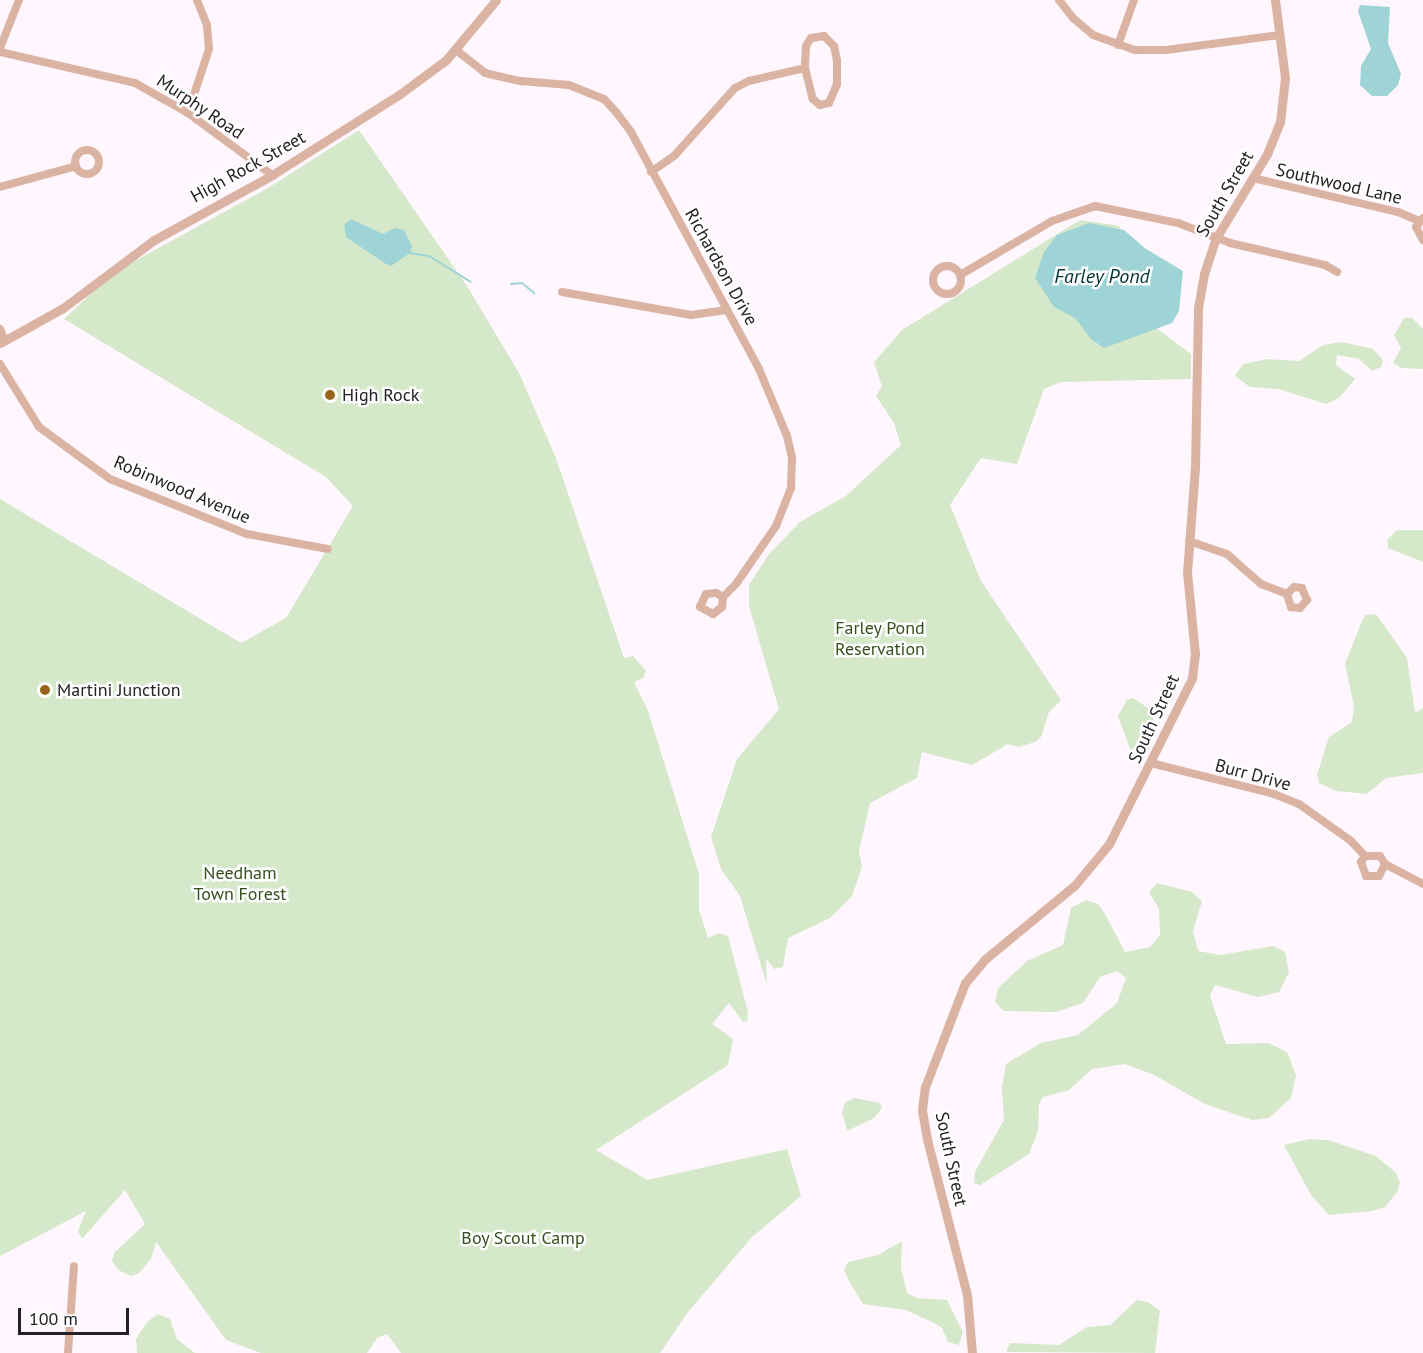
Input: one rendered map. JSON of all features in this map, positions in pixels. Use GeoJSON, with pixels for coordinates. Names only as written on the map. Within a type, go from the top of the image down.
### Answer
{"type":"FeatureCollection","features":[{"type":"Feature","properties":{"kind":"street"},"geometry":{"type":"LineString","coordinates":[[0,48],[19,0]]}},
{"type":"Feature","properties":{"kind":"street"},"geometry":{"type":"LineString","coordinates":[[188,113],[209,49],[207,25],[197,0]]}},
{"type":"Feature","properties":{"kind":"street","name":"High Rock Street"},"geometry":{"type":"LineString","coordinates":[[2,342],[63,308],[154,240],[272,175],[388,102],[456,50],[496,0]]}},
{"type":"Feature","properties":{"kind":"street"},"geometry":{"type":"LineString","coordinates":[[1059,0],[1079,24],[1118,45],[1166,50],[1280,35]]}},
{"type":"Feature","properties":{"kind":"street"},"geometry":{"type":"LineString","coordinates":[[1118,45],[1134,0]]}},
{"type":"Feature","properties":{"kind":"street","name":"South Street"},"geometry":{"type":"LineString","coordinates":[[972,1353],[967,1295],[927,1139],[922,1110],[925,1087],[965,984],[984,960],[1090,868],[1109,844],[1151,763],[1195,665],[1187,573],[1195,458],[1198,308],[1204,274],[1216,238],[1274,140],[1282,112],[1285,78],[1275,0]]}},
{"type":"Feature","properties":{"kind":"street"},"geometry":{"type":"LineString","coordinates":[[824,36],[836,53],[838,77],[829,103],[820,105],[813,99],[805,68],[806,46],[811,38],[824,36]]}},
{"type":"Feature","properties":{"kind":"street","name":"Richardson Drive"},"geometry":{"type":"LineString","coordinates":[[456,50],[484,73],[501,78],[569,85],[604,99],[631,132],[777,407],[793,468],[789,497],[781,516],[736,584],[723,597]]}},
{"type":"Feature","properties":{"kind":"street","name":"Murphy Road"},"geometry":{"type":"LineString","coordinates":[[0,52],[120,78],[188,113],[272,175]]}},
{"type":"Feature","properties":{"kind":"street"},"geometry":{"type":"LineString","coordinates":[[651,172],[675,155],[735,88],[776,73],[805,68]]}},
{"type":"Feature","properties":{"kind":"street"},"geometry":{"type":"LineString","coordinates":[[0,187],[76,166]]}},
{"type":"Feature","properties":{"kind":"street","name":"Southwood Lane"},"geometry":{"type":"LineString","coordinates":[[1253,178],[1398,212],[1421,220],[1417,235],[1423,240]]}},
{"type":"Feature","properties":{"kind":"street"},"geometry":{"type":"LineString","coordinates":[[960,275],[1052,220],[1095,206],[1178,223],[1216,238],[1324,265],[1337,272]]}},
{"type":"Feature","properties":{"kind":"street"},"geometry":{"type":"LineString","coordinates":[[562,292],[691,315],[727,310]]}},
{"type":"Feature","properties":{"kind":"street"},"geometry":{"type":"LineString","coordinates":[[0,329],[2,342]]}},
{"type":"Feature","properties":{"kind":"street","name":"Robinwood Avenue"},"geometry":{"type":"LineString","coordinates":[[0,364],[39,427],[110,479],[247,534],[328,549]]}},
{"type":"Feature","properties":{"kind":"street"},"geometry":{"type":"LineString","coordinates":[[1189,541],[1219,550],[1261,584],[1287,594]]}},
{"type":"Feature","properties":{"kind":"street","name":"Burr Drive"},"geometry":{"type":"LineString","coordinates":[[1151,763],[1274,794],[1299,804],[1336,828],[1365,856]]}},
{"type":"Feature","properties":{"kind":"street","name":"Burr Drive"},"geometry":{"type":"LineString","coordinates":[[1374,854],[1384,864],[1379,876],[1366,876],[1361,862],[1365,856],[1374,854]]}},
{"type":"Feature","properties":{"kind":"street"},"geometry":{"type":"LineString","coordinates":[[1384,864],[1423,884]]}},
{"type":"Feature","properties":{"kind":"street"},"geometry":{"type":"LineString","coordinates":[[68,1353],[74,1266]]}},
{"type":"Feature","properties":{"kind":"green space","name":"Needham Town Forest"},"geometry":{"type":"Polygon","coordinates":[[[359,130],[467,286],[519,373],[556,458],[624,658],[633,656],[646,671],[643,678],[634,682],[648,711],[699,874],[699,910],[708,938],[719,933],[728,936],[748,1012],[747,1021],[743,1022],[729,1003],[712,1024],[733,1039],[728,1065],[596,1150],[647,1180],[787,1149],[801,1196],[752,1237],[688,1312],[660,1353],[401,1353],[387,1334],[377,1338],[367,1353],[261,1353],[226,1340],[156,1242],[151,1259],[139,1273],[131,1276],[118,1270],[112,1261],[114,1253],[145,1224],[125,1190],[82,1239],[78,1231],[86,1211],[0,1256],[0,499],[241,643],[286,618],[353,506],[326,477],[64,319],[100,285],[133,262],[268,188],[359,130]]]}},
{"type":"Feature","properties":{"kind":"green space","name":"Farley Pond Reservation"},"geometry":{"type":"Polygon","coordinates":[[[1080,220],[1120,226],[1118,238],[1151,324],[1191,354],[1191,379],[1061,382],[1044,389],[1017,464],[981,458],[950,505],[981,581],[1061,700],[1049,712],[1041,737],[1035,742],[1019,747],[1008,744],[972,765],[922,752],[917,778],[870,803],[859,851],[862,867],[852,896],[830,918],[788,938],[783,967],[774,969],[766,958],[767,985],[740,896],[721,869],[711,837],[737,759],[779,709],[749,606],[749,585],[769,554],[800,522],[846,496],[901,445],[894,423],[876,396],[882,386],[874,362],[902,330],[1080,220]]]}},
{"type":"Feature","properties":{"kind":"green space"},"geometry":{"type":"Polygon","coordinates":[[[1404,318],[1412,318],[1423,329],[1423,369],[1402,368],[1393,363],[1401,348],[1394,335],[1404,318]]]}},
{"type":"Feature","properties":{"kind":"green space"},"geometry":{"type":"Polygon","coordinates":[[[1342,342],[1373,349],[1383,360],[1381,367],[1372,371],[1359,359],[1337,355],[1336,365],[1355,379],[1339,398],[1326,404],[1279,389],[1250,387],[1235,376],[1243,364],[1268,359],[1299,361],[1323,345],[1342,342]]]}},
{"type":"Feature","properties":{"kind":"green space"},"geometry":{"type":"Polygon","coordinates":[[[1397,530],[1423,530],[1423,562],[1388,548],[1387,540],[1397,530]]]}},
{"type":"Feature","properties":{"kind":"green space"},"geometry":{"type":"Polygon","coordinates":[[[1376,614],[1407,658],[1415,713],[1423,708],[1423,773],[1386,778],[1367,794],[1336,791],[1319,783],[1317,775],[1329,737],[1352,722],[1354,706],[1345,664],[1362,621],[1366,615],[1376,614]]]}},
{"type":"Feature","properties":{"kind":"green space"},"geometry":{"type":"Polygon","coordinates":[[[1133,698],[1148,708],[1156,724],[1149,750],[1140,755],[1130,749],[1118,716],[1127,700],[1133,698]]]}},
{"type":"Feature","properties":{"kind":"green space"},"geometry":{"type":"Polygon","coordinates":[[[1157,883],[1192,892],[1202,901],[1193,931],[1198,951],[1220,955],[1273,946],[1285,952],[1289,972],[1279,992],[1258,997],[1215,985],[1210,996],[1226,1044],[1269,1043],[1287,1052],[1296,1075],[1291,1098],[1269,1118],[1252,1120],[1205,1104],[1154,1075],[1125,1064],[1092,1069],[1069,1090],[1043,1097],[1039,1104],[1038,1131],[1029,1154],[980,1185],[974,1183],[975,1172],[1004,1120],[1002,1087],[1006,1064],[1041,1043],[1078,1035],[1117,1003],[1126,978],[1117,971],[1100,977],[1083,1003],[1056,1012],[1004,1011],[995,1002],[998,988],[1027,961],[1063,945],[1071,908],[1086,900],[1098,904],[1125,952],[1150,947],[1160,935],[1159,909],[1149,892],[1157,883]]]}},
{"type":"Feature","properties":{"kind":"green space"},"geometry":{"type":"Polygon","coordinates":[[[854,1098],[880,1103],[882,1108],[874,1118],[847,1131],[842,1112],[845,1103],[854,1098]]]}},
{"type":"Feature","properties":{"kind":"green space"},"geometry":{"type":"Polygon","coordinates":[[[1309,1139],[1328,1140],[1376,1156],[1396,1173],[1400,1183],[1397,1192],[1385,1207],[1372,1211],[1329,1215],[1311,1195],[1284,1145],[1309,1139]]]}},
{"type":"Feature","properties":{"kind":"green space"},"geometry":{"type":"Polygon","coordinates":[[[902,1241],[901,1268],[907,1293],[917,1298],[947,1300],[963,1332],[959,1345],[948,1342],[942,1328],[906,1310],[863,1304],[849,1281],[844,1270],[848,1262],[878,1255],[902,1241]]]}},
{"type":"Feature","properties":{"kind":"green space"},"geometry":{"type":"Polygon","coordinates":[[[1137,1300],[1148,1302],[1160,1311],[1155,1353],[1006,1352],[1010,1343],[1059,1345],[1087,1327],[1110,1325],[1137,1300]]]}},
{"type":"Feature","properties":{"kind":"green space"},"geometry":{"type":"Polygon","coordinates":[[[158,1314],[170,1319],[177,1339],[195,1353],[137,1353],[136,1339],[147,1322],[158,1314]]]}},
{"type":"Feature","properties":{"kind":"water"},"geometry":{"type":"Polygon","coordinates":[[[1360,5],[1390,7],[1388,43],[1401,74],[1398,85],[1387,96],[1372,96],[1360,85],[1361,66],[1371,49],[1358,11],[1360,5]]]}},
{"type":"Feature","properties":{"kind":"water"},"geometry":{"type":"Polygon","coordinates":[[[351,219],[383,234],[395,228],[404,230],[412,246],[410,253],[391,266],[386,264],[346,237],[344,225],[351,219]]]}},
{"type":"Feature","properties":{"kind":"water","name":"Farley Pond"},"geometry":{"type":"Polygon","coordinates":[[[1089,223],[1124,230],[1146,249],[1183,271],[1179,311],[1172,323],[1104,348],[1091,339],[1075,318],[1054,307],[1035,278],[1044,252],[1057,235],[1089,223]]]}},
{"type":"Feature","properties":{"kind":"waterway"},"geometry":{"type":"LineString","coordinates":[[410,253],[429,256],[471,282]]}},
{"type":"Feature","properties":{"kind":"waterway"},"geometry":{"type":"LineString","coordinates":[[511,284],[522,283],[534,293]]}},
{"type":"Feature","properties":{"kind":"place","name":"High Rock"},"geometry":{"type":"Point","coordinates":[330,395]}},
{"type":"Feature","properties":{"kind":"place","name":"Martini Junction"},"geometry":{"type":"Point","coordinates":[45,690]}},
{"type":"Feature","properties":{"kind":"park label","name":"Boy Scout Camp"},"geometry":{"type":"Point","coordinates":[523,1238]}}]}
